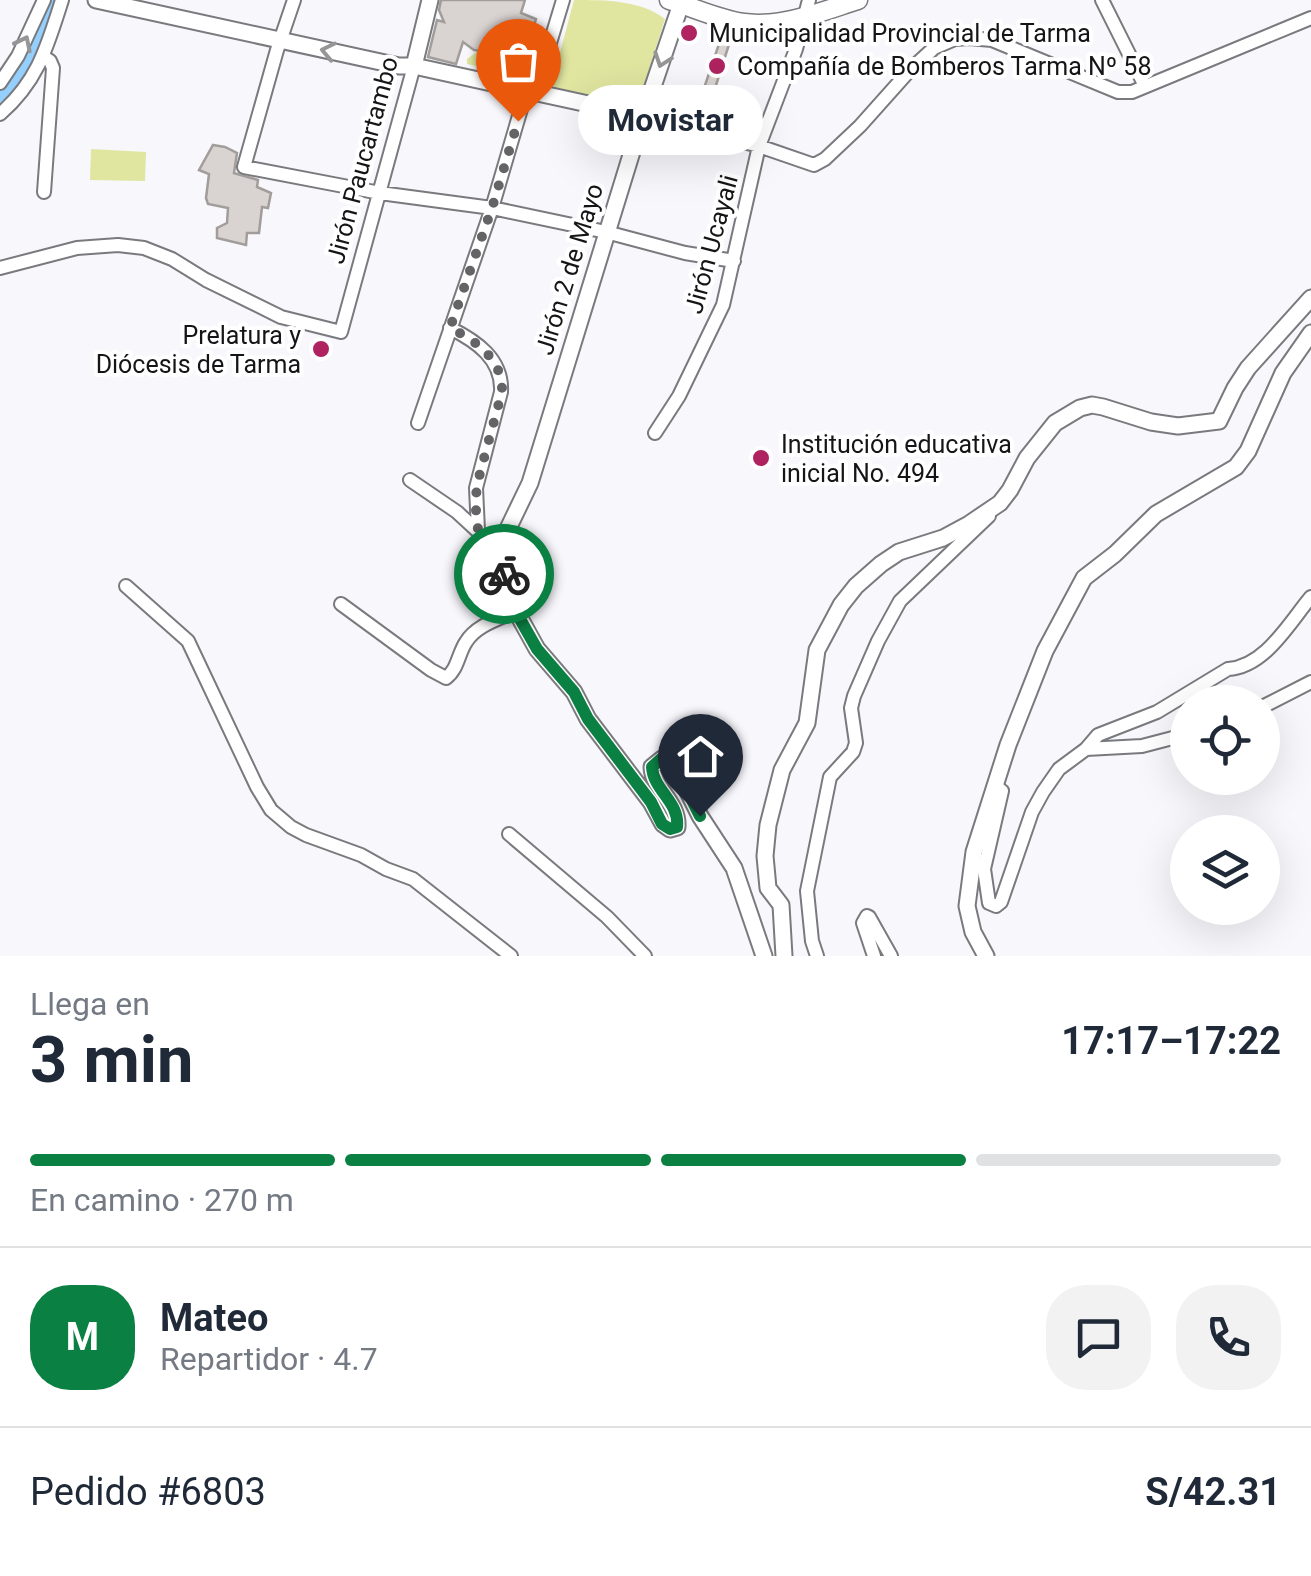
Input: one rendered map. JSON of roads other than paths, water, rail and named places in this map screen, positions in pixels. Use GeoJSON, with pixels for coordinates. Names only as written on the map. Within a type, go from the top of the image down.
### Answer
{"type":"FeatureCollection","features":[{"type":"Feature","properties":{"kind":"main road"},"geometry":{"type":"LineString","coordinates":[[677,1],[744,23],[772,22],[807,9],[858,0]]}},
{"type":"Feature","properties":{"kind":"street"},"geometry":{"type":"LineString","coordinates":[[0,83],[18,56],[44,0]]}},
{"type":"Feature","properties":{"kind":"street"},"geometry":{"type":"LineString","coordinates":[[0,114],[14,102],[44,57],[62,0]]}},
{"type":"Feature","properties":{"kind":"street"},"geometry":{"type":"LineString","coordinates":[[96,0],[642,116],[759,146],[806,164],[820,163],[922,59],[934,48],[955,39],[992,40],[1118,92],[1132,92],[1311,18]]}},
{"type":"Feature","properties":{"kind":"street"},"geometry":{"type":"LineString","coordinates":[[294,0],[244,167],[492,208],[734,261]]}},
{"type":"Feature","properties":{"kind":"street","name":"Jirón Paucartambo"},"geometry":{"type":"LineString","coordinates":[[0,268],[77,248],[144,248],[282,318],[341,332],[430,0]]}},
{"type":"Feature","properties":{"kind":"street"},"geometry":{"type":"LineString","coordinates":[[418,423],[492,208],[526,92],[540,76],[563,0]]}},
{"type":"Feature","properties":{"kind":"street"},"geometry":{"type":"LineString","coordinates":[[1102,0],[1145,86]]}},
{"type":"Feature","properties":{"kind":"street","name":"Jirón 2 de Mayo"},"geometry":{"type":"LineString","coordinates":[[495,548],[530,483],[677,1]]}},
{"type":"Feature","properties":{"kind":"street","name":"Jirón Ucayali"},"geometry":{"type":"LineString","coordinates":[[655,432],[680,396],[723,305],[759,146],[807,9]]}},
{"type":"Feature","properties":{"kind":"street"},"geometry":{"type":"LineString","coordinates":[[44,57],[53,68],[44,192]]}},
{"type":"Feature","properties":{"kind":"street"},"geometry":{"type":"LineString","coordinates":[[817,956],[807,890],[830,777],[854,752],[854,696],[900,601],[1000,503],[1026,458],[1055,423],[1092,405],[1178,426],[1220,421],[1248,368],[1311,298]]}},
{"type":"Feature","properties":{"kind":"street"},"geometry":{"type":"LineString","coordinates":[[450,328],[473,340],[500,370],[502,381],[476,488],[478,530]]}},
{"type":"Feature","properties":{"kind":"street"},"geometry":{"type":"LineString","coordinates":[[986,956],[969,918],[968,887],[974,852],[1008,744],[1045,650],[1084,578],[1136,536],[1156,514],[1236,467],[1248,452],[1283,373],[1311,333]]}},
{"type":"Feature","properties":{"kind":"street"},"geometry":{"type":"LineString","coordinates":[[410,480],[457,512],[495,548],[516,612],[537,649],[574,692],[588,719],[651,802],[662,824],[670,829],[677,827],[678,816],[652,775],[652,767],[662,758],[675,766],[700,816],[734,868],[764,956]]}},
{"type":"Feature","properties":{"kind":"street"},"geometry":{"type":"LineString","coordinates":[[784,956],[781,905],[768,888],[768,825],[782,770],[806,723],[820,642],[841,604],[880,564],[899,552],[943,538],[1000,503]]}},
{"type":"Feature","properties":{"kind":"street"},"geometry":{"type":"LineString","coordinates":[[126,586],[188,642],[271,810],[306,835],[413,879],[512,956]]}},
{"type":"Feature","properties":{"kind":"street"},"geometry":{"type":"LineString","coordinates":[[995,786],[1002,790],[984,869],[988,901],[993,906],[1001,902],[1032,812],[1059,769],[1098,735],[1157,712],[1228,670],[1251,664],[1311,597]]}},
{"type":"Feature","properties":{"kind":"street"},"geometry":{"type":"LineString","coordinates":[[341,604],[446,678],[455,670],[462,648],[474,631],[516,612]]}},
{"type":"Feature","properties":{"kind":"street"},"geometry":{"type":"LineString","coordinates":[[1280,698],[1311,682]]}},
{"type":"Feature","properties":{"kind":"street"},"geometry":{"type":"LineString","coordinates":[[1086,748],[1142,746],[1170,739]]}},
{"type":"Feature","properties":{"kind":"street"},"geometry":{"type":"LineString","coordinates":[[510,834],[607,917],[645,956]]}},
{"type":"Feature","properties":{"kind":"street"},"geometry":{"type":"LineString","coordinates":[[874,956],[863,923],[866,916],[870,916],[891,956]]}},
{"type":"Feature","properties":{"kind":"waterway"},"geometry":{"type":"LineString","coordinates":[[0,98],[23,65],[50,5]]}},
{"type":"Feature","properties":{"kind":"place","name":"Municipalidad Provincial de Tarma"},"geometry":{"type":"Point","coordinates":[689,33]}},
{"type":"Feature","properties":{"kind":"place","name":"Compañía de Bomberos Tarma Nº 58"},"geometry":{"type":"Point","coordinates":[717,66]}},
{"type":"Feature","properties":{"kind":"place","name":"Movistar"},"geometry":{"type":"Point","coordinates":[518,121]}},
{"type":"Feature","properties":{"kind":"place","name":"Prelatura y Diócesis de Tarma"},"geometry":{"type":"Point","coordinates":[321,349]}},
{"type":"Feature","properties":{"kind":"place","name":"Institución educativa inicial No. 494"},"geometry":{"type":"Point","coordinates":[761,458]}}]}
